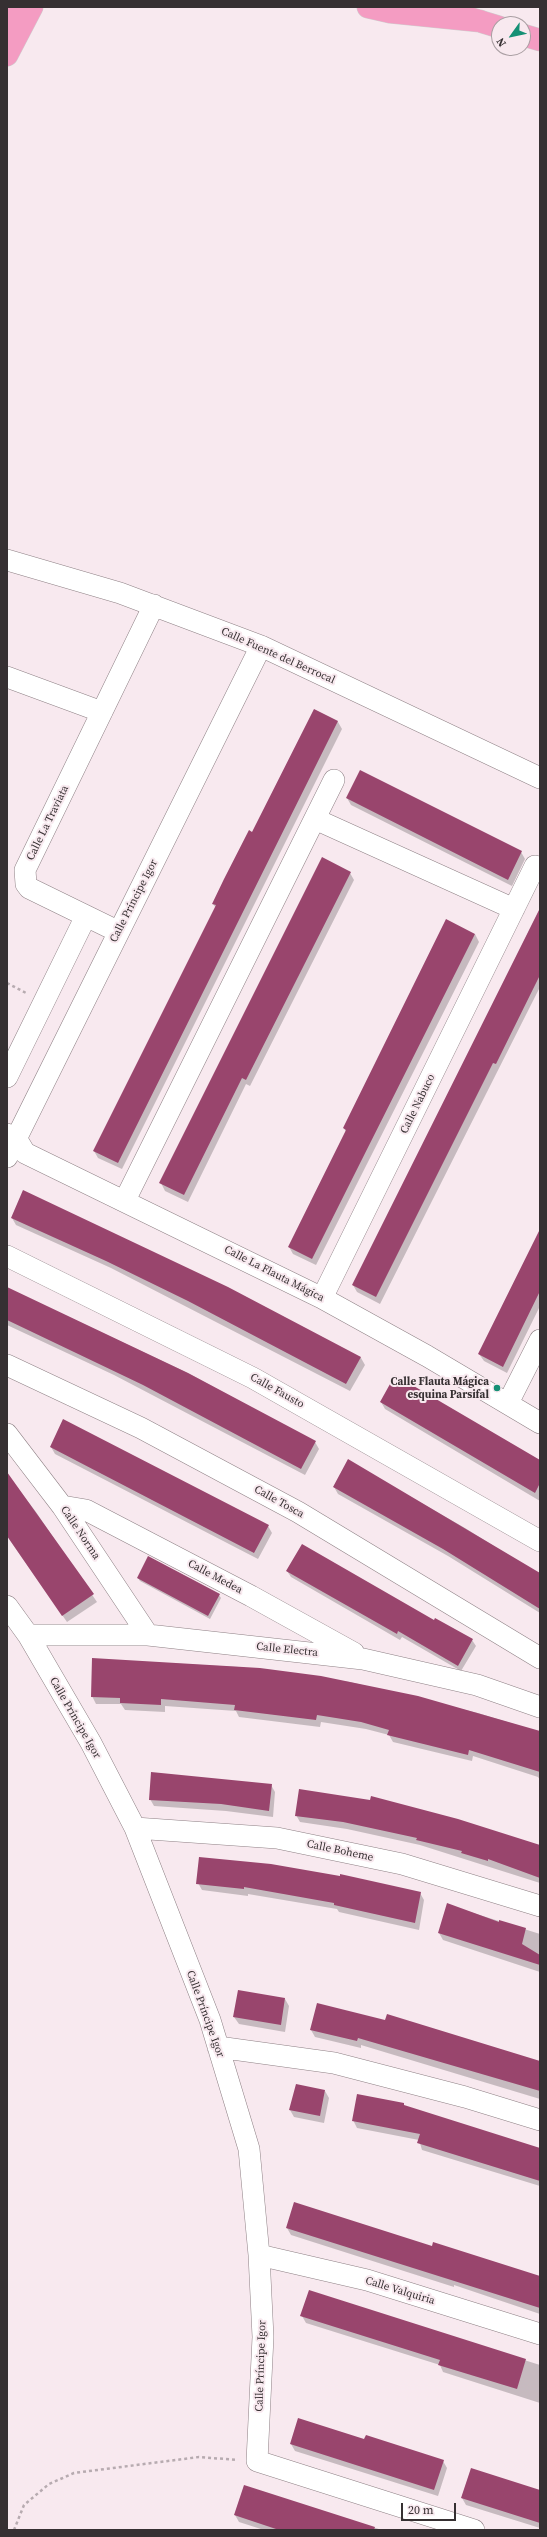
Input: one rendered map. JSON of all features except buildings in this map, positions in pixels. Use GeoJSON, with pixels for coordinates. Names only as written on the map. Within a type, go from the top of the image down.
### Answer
{"type":"FeatureCollection","features":[{"type":"Feature","properties":{"kind":"highway"},"geometry":{"type":"LineString","coordinates":[[7,20],[13,7]]}},
{"type":"Feature","properties":{"kind":"highway"},"geometry":{"type":"LineString","coordinates":[[7,55],[32,7]]}},
{"type":"Feature","properties":{"kind":"highway"},"geometry":{"type":"LineString","coordinates":[[368,7],[390,12],[490,24]]}},
{"type":"Feature","properties":{"kind":"highway"},"geometry":{"type":"LineString","coordinates":[[430,7],[490,24]]}},
{"type":"Feature","properties":{"kind":"street","name":"Calle Fuente del Berrocal"},"geometry":{"type":"LineString","coordinates":[[7,560],[154,605],[261,646],[540,778]]}},
{"type":"Feature","properties":{"kind":"street","name":"Calle La Traviata"},"geometry":{"type":"LineString","coordinates":[[119,932],[29,888],[26,884],[25,870],[154,605]]}},
{"type":"Feature","properties":{"kind":"street","name":"Calle Príncipe Igor"},"geometry":{"type":"LineString","coordinates":[[10,1143],[119,932],[261,646]]}},
{"type":"Feature","properties":{"kind":"street"},"geometry":{"type":"LineString","coordinates":[[7,677],[102,712]]}},
{"type":"Feature","properties":{"kind":"street"},"geometry":{"type":"LineString","coordinates":[[125,1200],[334,780]]}},
{"type":"Feature","properties":{"kind":"street"},"geometry":{"type":"LineString","coordinates":[[315,819],[514,909]]}},
{"type":"Feature","properties":{"kind":"street","name":"Calle Nabuco"},"geometry":{"type":"LineString","coordinates":[[322,1298],[535,866]]}},
{"type":"Feature","properties":{"kind":"street"},"geometry":{"type":"LineString","coordinates":[[7,1077],[86,916]]}},
{"type":"Feature","properties":{"kind":"street","name":"Calle La Flauta Mágica"},"geometry":{"type":"LineString","coordinates":[[10,1143],[25,1153],[125,1200],[322,1298],[540,1423]]}},
{"type":"Feature","properties":{"kind":"street","name":"Calle Fausto"},"geometry":{"type":"LineString","coordinates":[[7,1256],[253,1378],[540,1541]]}},
{"type":"Feature","properties":{"kind":"street"},"geometry":{"type":"LineString","coordinates":[[508,1404],[540,1340]]}},
{"type":"Feature","properties":{"kind":"street","name":"Calle Tosca"},"geometry":{"type":"LineString","coordinates":[[7,1365],[141,1428],[298,1512],[540,1658]]}},
{"type":"Feature","properties":{"kind":"street","name":"Calle Norma"},"geometry":{"type":"LineString","coordinates":[[7,1434],[62,1506],[148,1635]]}},
{"type":"Feature","properties":{"kind":"street","name":"Calle Medea"},"geometry":{"type":"LineString","coordinates":[[62,1506],[86,1510],[250,1596],[363,1659]]}},
{"type":"Feature","properties":{"kind":"street","name":"Calle Príncipe Igor"},"geometry":{"type":"LineString","coordinates":[[7,1606],[28,1635],[91,1743],[135,1828],[218,2047],[249,2149],[259,2255],[263,2337],[257,2461]]}},
{"type":"Feature","properties":{"kind":"street","name":"Calle Electra"},"geometry":{"type":"LineString","coordinates":[[28,1635],[148,1635],[363,1659],[476,1685],[540,1707]]}},
{"type":"Feature","properties":{"kind":"street","name":"Calle Boheme"},"geometry":{"type":"LineString","coordinates":[[135,1828],[277,1838],[402,1864],[540,1906]]}},
{"type":"Feature","properties":{"kind":"street"},"geometry":{"type":"LineString","coordinates":[[218,2047],[334,2063],[465,2097],[540,2120]]}},
{"type":"Feature","properties":{"kind":"street","name":"Calle Valquiria"},"geometry":{"type":"LineString","coordinates":[[259,2255],[367,2280],[540,2334]]}},
{"type":"Feature","properties":{"kind":"street"},"geometry":{"type":"LineString","coordinates":[[257,2461],[474,2530]]}},
{"type":"Feature","properties":{"kind":"path"},"geometry":{"type":"LineString","coordinates":[[14,2530],[24,2505],[49,2484],[74,2473],[199,2457],[257,2461]]}},
{"type":"Feature","properties":{"kind":"place","name":"Calle Flauta Mágica esquina Parsifal"},"geometry":{"type":"Point","coordinates":[497,1388]}}]}
